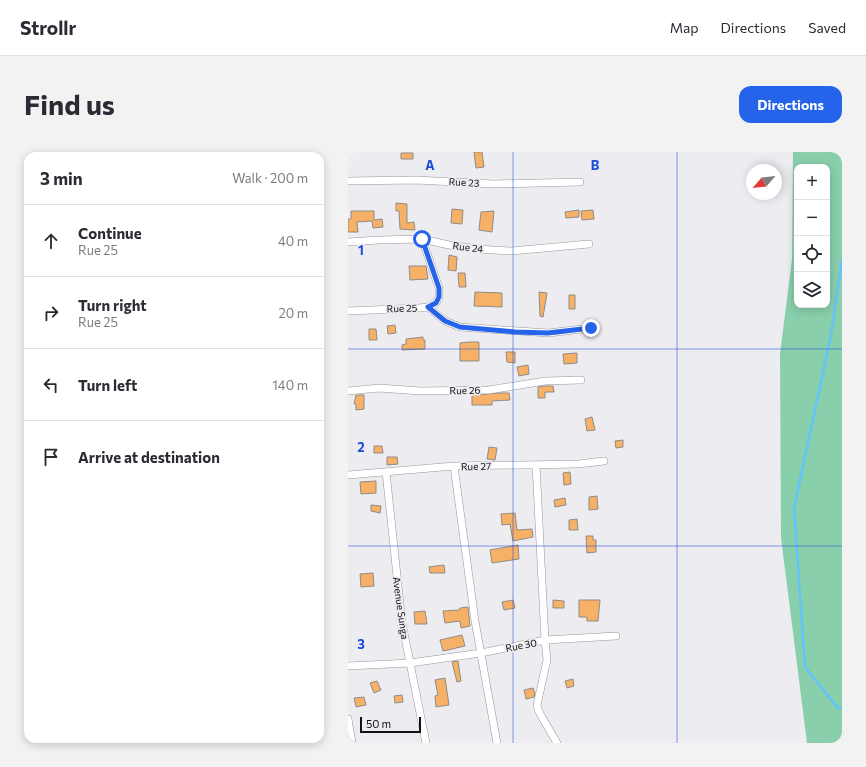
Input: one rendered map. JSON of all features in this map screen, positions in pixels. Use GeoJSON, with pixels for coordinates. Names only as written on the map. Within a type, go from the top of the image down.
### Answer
{"type":"FeatureCollection","features":[{"type":"Feature","properties":{"kind":"street","name":"Rue 23"},"geometry":{"type":"LineString","coordinates":[[348,181],[416,180],[493,184],[580,182]]}},
{"type":"Feature","properties":{"kind":"street","name":"Rue 24"},"geometry":{"type":"LineString","coordinates":[[348,242],[422,239],[476,249],[511,251],[589,244]]}},
{"type":"Feature","properties":{"kind":"street","name":"Rue 25"},"geometry":{"type":"LineString","coordinates":[[348,311],[428,307],[436,303],[439,297],[439,288],[422,239]]}},
{"type":"Feature","properties":{"kind":"street"},"geometry":{"type":"LineString","coordinates":[[428,307],[445,321],[460,327],[515,332],[548,333],[591,328]]}},
{"type":"Feature","properties":{"kind":"street","name":"Rue 26"},"geometry":{"type":"LineString","coordinates":[[348,391],[378,388],[420,391],[489,390],[545,381],[581,380]]}},
{"type":"Feature","properties":{"kind":"street","name":"Rue 27"},"geometry":{"type":"LineString","coordinates":[[348,475],[454,466],[578,464],[604,461]]}},
{"type":"Feature","properties":{"kind":"street","name":"Rue 30"},"geometry":{"type":"LineString","coordinates":[[348,666],[410,663],[481,653],[545,640],[536,465]]}},
{"type":"Feature","properties":{"kind":"street"},"geometry":{"type":"LineString","coordinates":[[454,466],[481,653],[497,743]]}},
{"type":"Feature","properties":{"kind":"street","name":"Avenue Sunga"},"geometry":{"type":"LineString","coordinates":[[386,472],[402,623],[426,743]]}},
{"type":"Feature","properties":{"kind":"street"},"geometry":{"type":"LineString","coordinates":[[557,743],[539,712],[537,705],[546,660],[545,640],[616,636]]}},
{"type":"Feature","properties":{"kind":"street"},"geometry":{"type":"LineString","coordinates":[[348,719],[352,743]]}},
{"type":"Feature","properties":{"kind":"green space"},"geometry":{"type":"Polygon","coordinates":[[[793,152],[842,152],[842,743],[807,743],[781,538],[780,354],[792,259],[793,152]]]}},
{"type":"Feature","properties":{"kind":"building"},"geometry":{"type":"Polygon","coordinates":[[[474,152],[482,152],[484,167],[476,168],[474,152]]]}},
{"type":"Feature","properties":{"kind":"building"},"geometry":{"type":"Polygon","coordinates":[[[401,153],[413,153],[413,159],[401,159],[401,153]]]}},
{"type":"Feature","properties":{"kind":"building"},"geometry":{"type":"Polygon","coordinates":[[[396,203],[407,204],[407,223],[414,222],[415,230],[400,229],[399,211],[396,211],[396,203]]]}},
{"type":"Feature","properties":{"kind":"building"},"geometry":{"type":"Polygon","coordinates":[[[452,209],[463,210],[462,224],[451,223],[452,209]]]}},
{"type":"Feature","properties":{"kind":"building"},"geometry":{"type":"Polygon","coordinates":[[[579,210],[579,217],[566,218],[565,212],[579,210]]]}},
{"type":"Feature","properties":{"kind":"building"},"geometry":{"type":"Polygon","coordinates":[[[593,210],[594,219],[582,220],[581,211],[593,210]]]}},
{"type":"Feature","properties":{"kind":"building"},"geometry":{"type":"Polygon","coordinates":[[[351,211],[374,211],[374,220],[382,219],[383,227],[373,228],[372,221],[357,222],[358,232],[348,232],[348,219],[351,219],[351,211]]]}},
{"type":"Feature","properties":{"kind":"building"},"geometry":{"type":"Polygon","coordinates":[[[494,211],[492,232],[479,230],[481,212],[494,211]]]}},
{"type":"Feature","properties":{"kind":"building"},"geometry":{"type":"Polygon","coordinates":[[[449,255],[457,257],[456,271],[448,270],[449,255]]]}},
{"type":"Feature","properties":{"kind":"building"},"geometry":{"type":"Polygon","coordinates":[[[409,266],[426,266],[428,279],[410,280],[409,266]]]}},
{"type":"Feature","properties":{"kind":"building"},"geometry":{"type":"Polygon","coordinates":[[[458,273],[465,273],[466,287],[459,287],[458,273]]]}},
{"type":"Feature","properties":{"kind":"building"},"geometry":{"type":"Polygon","coordinates":[[[475,292],[502,293],[502,307],[474,306],[475,292]]]}},
{"type":"Feature","properties":{"kind":"building"},"geometry":{"type":"Polygon","coordinates":[[[539,292],[547,293],[543,317],[540,316],[539,292]]]}},
{"type":"Feature","properties":{"kind":"building"},"geometry":{"type":"Polygon","coordinates":[[[569,295],[575,295],[575,309],[569,309],[569,295]]]}},
{"type":"Feature","properties":{"kind":"building"},"geometry":{"type":"Polygon","coordinates":[[[395,325],[396,333],[388,334],[387,326],[395,325]]]}},
{"type":"Feature","properties":{"kind":"building"},"geometry":{"type":"Polygon","coordinates":[[[369,329],[376,329],[377,340],[369,340],[369,329]]]}},
{"type":"Feature","properties":{"kind":"building"},"geometry":{"type":"Polygon","coordinates":[[[423,337],[423,340],[425,340],[425,349],[402,350],[402,345],[406,344],[406,339],[423,337]]]}},
{"type":"Feature","properties":{"kind":"building"},"geometry":{"type":"Polygon","coordinates":[[[479,342],[479,361],[460,361],[460,343],[479,342]]]}},
{"type":"Feature","properties":{"kind":"building"},"geometry":{"type":"Polygon","coordinates":[[[506,352],[515,352],[515,363],[507,362],[506,352]]]}},
{"type":"Feature","properties":{"kind":"building"},"geometry":{"type":"Polygon","coordinates":[[[577,353],[577,363],[564,364],[563,354],[577,353]]]}},
{"type":"Feature","properties":{"kind":"building"},"geometry":{"type":"Polygon","coordinates":[[[528,365],[529,374],[519,376],[517,367],[528,365]]]}},
{"type":"Feature","properties":{"kind":"building"},"geometry":{"type":"Polygon","coordinates":[[[553,386],[554,392],[545,392],[545,398],[538,398],[538,387],[553,386]]]}},
{"type":"Feature","properties":{"kind":"building"},"geometry":{"type":"Polygon","coordinates":[[[509,393],[510,400],[492,401],[492,405],[472,405],[472,395],[509,393]]]}},
{"type":"Feature","properties":{"kind":"building"},"geometry":{"type":"Polygon","coordinates":[[[356,395],[364,395],[364,409],[356,410],[356,404],[354,404],[356,395]]]}},
{"type":"Feature","properties":{"kind":"building"},"geometry":{"type":"Polygon","coordinates":[[[592,417],[595,430],[587,431],[585,419],[592,417]]]}},
{"type":"Feature","properties":{"kind":"building"},"geometry":{"type":"Polygon","coordinates":[[[623,440],[623,447],[616,448],[615,441],[623,440]]]}},
{"type":"Feature","properties":{"kind":"building"},"geometry":{"type":"Polygon","coordinates":[[[374,446],[382,446],[383,453],[374,453],[374,446]]]}},
{"type":"Feature","properties":{"kind":"building"},"geometry":{"type":"Polygon","coordinates":[[[489,447],[497,448],[495,460],[487,459],[489,447]]]}},
{"type":"Feature","properties":{"kind":"building"},"geometry":{"type":"Polygon","coordinates":[[[387,457],[397,457],[398,464],[387,465],[387,457]]]}},
{"type":"Feature","properties":{"kind":"building"},"geometry":{"type":"Polygon","coordinates":[[[570,472],[571,484],[564,485],[563,473],[570,472]]]}},
{"type":"Feature","properties":{"kind":"building"},"geometry":{"type":"Polygon","coordinates":[[[376,481],[376,493],[361,494],[360,482],[376,481]]]}},
{"type":"Feature","properties":{"kind":"building"},"geometry":{"type":"Polygon","coordinates":[[[597,496],[598,509],[589,510],[589,497],[597,496]]]}},
{"type":"Feature","properties":{"kind":"building"},"geometry":{"type":"Polygon","coordinates":[[[565,498],[566,505],[555,507],[554,500],[565,498]]]}},
{"type":"Feature","properties":{"kind":"building"},"geometry":{"type":"Polygon","coordinates":[[[371,505],[381,506],[380,513],[371,511],[371,505]]]}},
{"type":"Feature","properties":{"kind":"building"},"geometry":{"type":"Polygon","coordinates":[[[515,513],[517,530],[532,529],[533,537],[513,541],[510,524],[502,525],[501,514],[515,513]]]}},
{"type":"Feature","properties":{"kind":"building"},"geometry":{"type":"Polygon","coordinates":[[[577,519],[578,530],[569,530],[569,520],[577,519]]]}},
{"type":"Feature","properties":{"kind":"building"},"geometry":{"type":"Polygon","coordinates":[[[586,536],[593,536],[593,540],[596,540],[596,552],[587,553],[586,536]]]}},
{"type":"Feature","properties":{"kind":"building"},"geometry":{"type":"Polygon","coordinates":[[[518,545],[519,559],[492,563],[490,550],[518,545]]]}},
{"type":"Feature","properties":{"kind":"building"},"geometry":{"type":"Polygon","coordinates":[[[444,565],[445,573],[430,573],[429,567],[444,565]]]}},
{"type":"Feature","properties":{"kind":"building"},"geometry":{"type":"Polygon","coordinates":[[[373,573],[374,586],[361,587],[360,574],[373,573]]]}},
{"type":"Feature","properties":{"kind":"building"},"geometry":{"type":"Polygon","coordinates":[[[513,600],[515,608],[504,610],[502,602],[513,600]]]}},
{"type":"Feature","properties":{"kind":"building"},"geometry":{"type":"Polygon","coordinates":[[[553,600],[564,601],[564,608],[553,608],[553,600]]]}},
{"type":"Feature","properties":{"kind":"building"},"geometry":{"type":"Polygon","coordinates":[[[579,600],[600,600],[598,621],[587,621],[587,617],[579,617],[579,600]]]}},
{"type":"Feature","properties":{"kind":"building"},"geometry":{"type":"Polygon","coordinates":[[[468,607],[470,626],[461,628],[460,621],[445,623],[443,611],[459,610],[460,608],[468,607]]]}},
{"type":"Feature","properties":{"kind":"building"},"geometry":{"type":"Polygon","coordinates":[[[425,611],[427,624],[415,624],[414,612],[425,611]]]}},
{"type":"Feature","properties":{"kind":"building"},"geometry":{"type":"Polygon","coordinates":[[[462,635],[465,646],[443,651],[440,640],[462,635]]]}},
{"type":"Feature","properties":{"kind":"building"},"geometry":{"type":"Polygon","coordinates":[[[458,661],[461,681],[457,682],[452,662],[458,661]]]}},
{"type":"Feature","properties":{"kind":"building"},"geometry":{"type":"Polygon","coordinates":[[[445,678],[449,705],[436,707],[435,696],[438,695],[435,680],[445,678]]]}},
{"type":"Feature","properties":{"kind":"building"},"geometry":{"type":"Polygon","coordinates":[[[573,679],[574,686],[567,688],[565,681],[573,679]]]}},
{"type":"Feature","properties":{"kind":"building"},"geometry":{"type":"Polygon","coordinates":[[[377,681],[381,690],[374,693],[370,683],[377,681]]]}},
{"type":"Feature","properties":{"kind":"building"},"geometry":{"type":"Polygon","coordinates":[[[533,688],[535,693],[534,697],[526,699],[524,690],[533,688]]]}},
{"type":"Feature","properties":{"kind":"building"},"geometry":{"type":"Polygon","coordinates":[[[402,695],[403,702],[395,703],[394,696],[402,695]]]}},
{"type":"Feature","properties":{"kind":"building"},"geometry":{"type":"Polygon","coordinates":[[[364,697],[366,705],[356,707],[354,698],[364,697]]]}},
{"type":"Feature","properties":{"kind":"waterway"},"geometry":{"type":"LineString","coordinates":[[842,260],[831,335],[794,508],[805,667],[837,707],[842,708]]}},
{"type":"Feature","properties":{"kind":"route"},"geometry":{"type":"LineString","coordinates":[[422,239],[439,288],[439,297],[436,303],[428,307],[445,321],[460,327],[535,333],[565,332],[591,328]]}}]}
